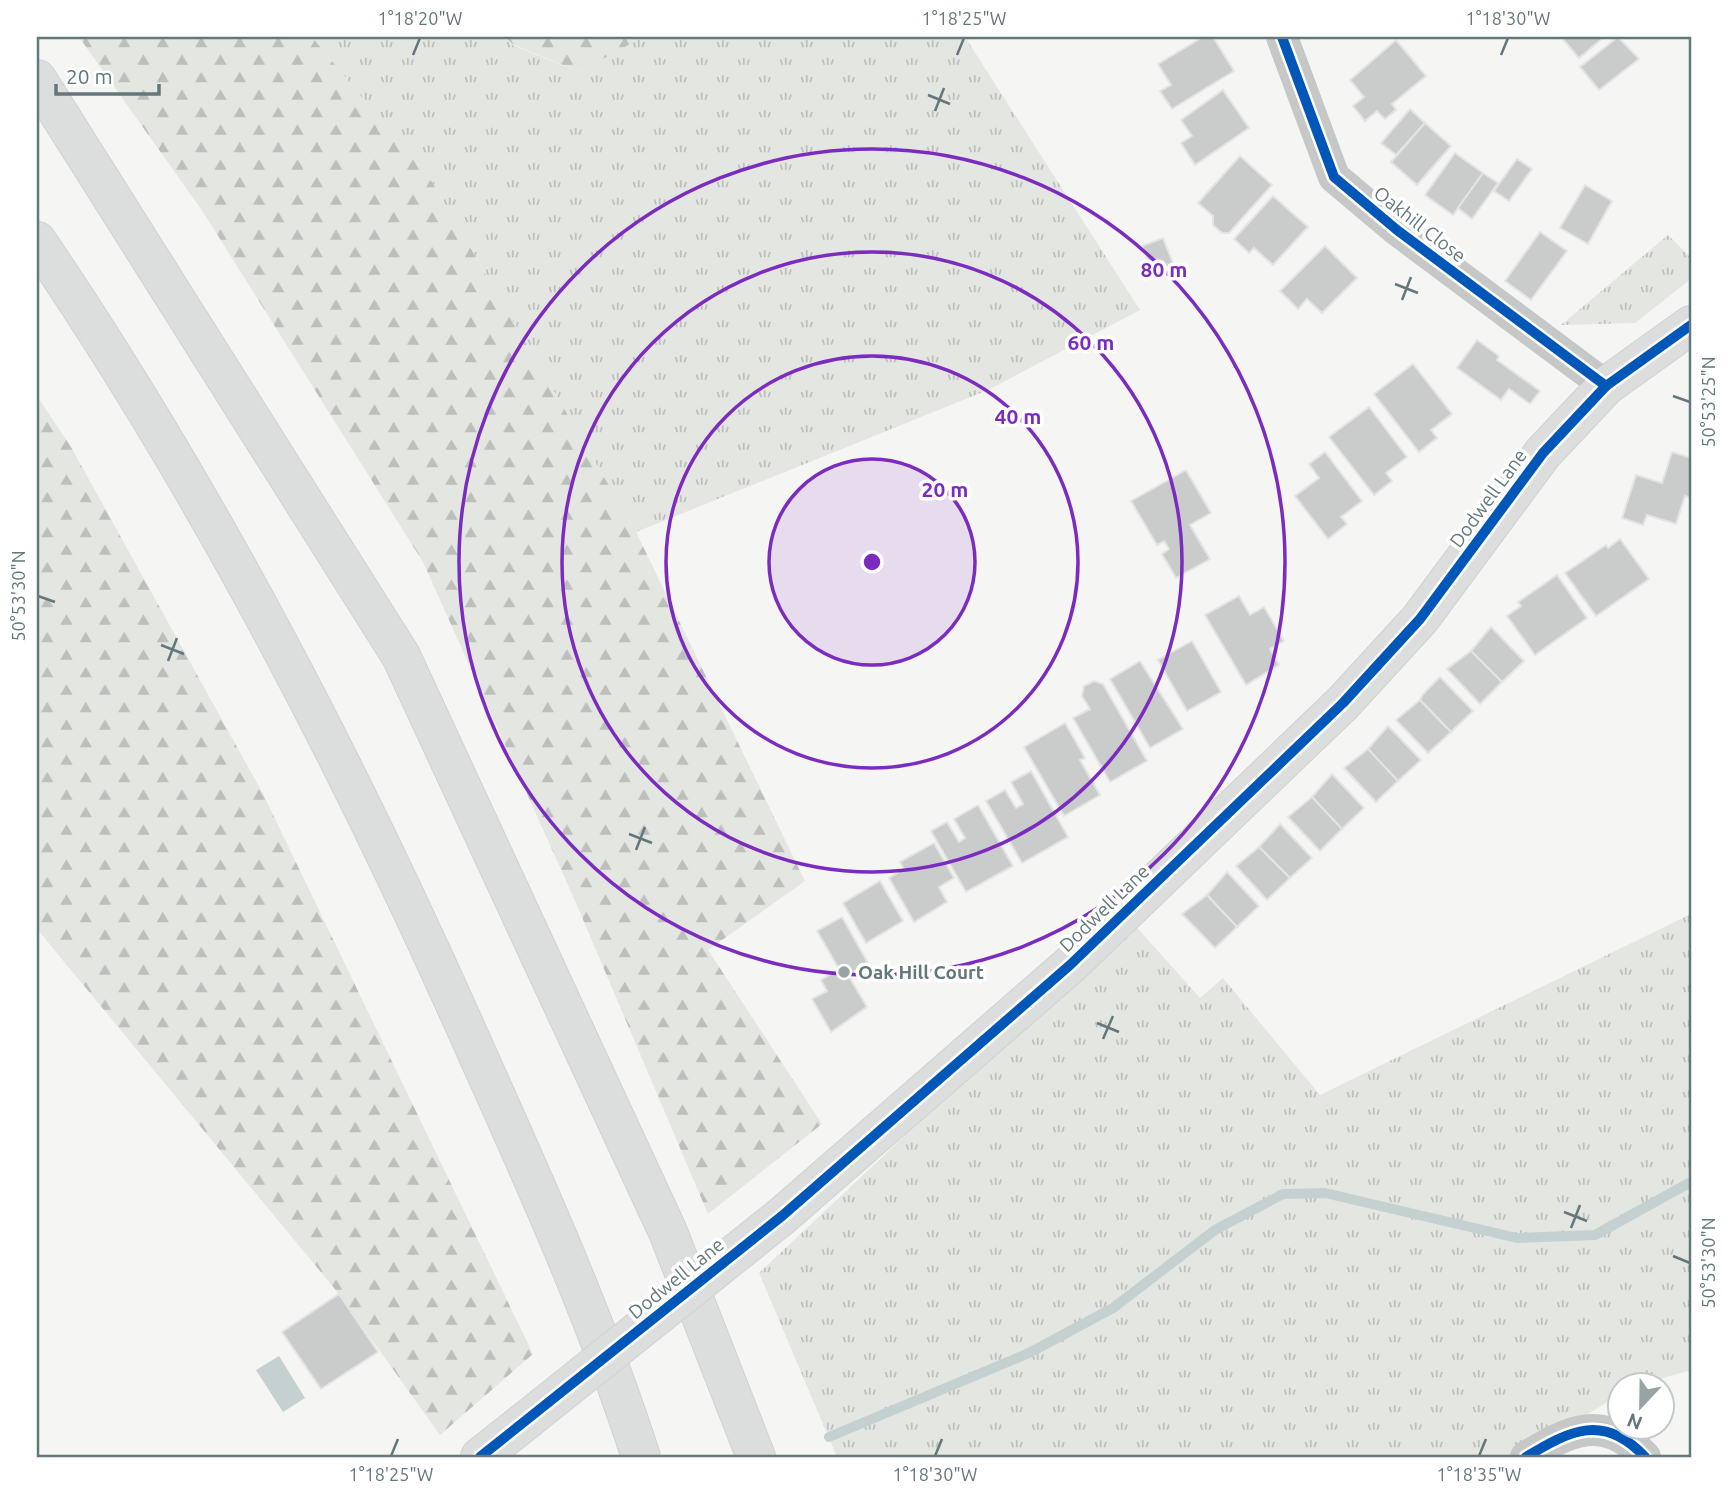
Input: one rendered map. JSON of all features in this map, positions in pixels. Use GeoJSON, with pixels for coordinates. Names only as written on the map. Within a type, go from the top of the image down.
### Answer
{"type":"FeatureCollection","features":[{"type":"Feature","properties":{"kind":"main road"},"geometry":{"type":"LineString","coordinates":[[37,79],[401,656],[668,1232],[756,1457]]}},
{"type":"Feature","properties":{"kind":"main road"},"geometry":{"type":"LineString","coordinates":[[37,241],[110,349],[278,642],[406,894],[531,1174],[625,1406],[641,1457]]}},
{"type":"Feature","properties":{"kind":"main road","name":"Dodwell Lane"},"geometry":{"type":"LineString","coordinates":[[480,1457],[782,1216],[1070,965],[1343,704],[1420,619],[1543,453],[1606,386],[1691,325]]}},
{"type":"Feature","properties":{"kind":"street","name":"Oakhill Close"},"geometry":{"type":"LineString","coordinates":[[1282,37],[1334,177],[1397,230],[1606,386]]}},
{"type":"Feature","properties":{"kind":"street"},"geometry":{"type":"LineString","coordinates":[[1526,1457],[1563,1435],[1580,1430],[1612,1433],[1646,1457]]}},
{"type":"Feature","properties":{"kind":"green space"},"geometry":{"type":"Polygon","coordinates":[[[79,37],[312,37],[432,182],[636,532],[805,881],[708,950],[822,1124],[708,1214],[576,903],[423,562],[203,212],[79,37]]]}},
{"type":"Feature","properties":{"kind":"green space"},"geometry":{"type":"Polygon","coordinates":[[[312,37],[506,37],[512,45],[579,72],[643,37],[965,37],[1140,310],[988,390],[636,532],[432,182],[312,37]]]}},
{"type":"Feature","properties":{"kind":"green space"},"geometry":{"type":"Polygon","coordinates":[[[506,37],[643,37],[579,72],[512,44],[506,37]]]}},
{"type":"Feature","properties":{"kind":"green space"},"geometry":{"type":"Polygon","coordinates":[[[1668,235],[1691,258],[1691,279],[1635,323],[1561,325],[1668,235]]]}},
{"type":"Feature","properties":{"kind":"green space"},"geometry":{"type":"Polygon","coordinates":[[[37,396],[71,447],[263,794],[533,1354],[440,1435],[339,1294],[37,929],[37,396]]]}},
{"type":"Feature","properties":{"kind":"green space"},"geometry":{"type":"Polygon","coordinates":[[[1691,914],[1691,1370],[1676,1374],[1676,1372],[1606,1372],[1606,1403],[1517,1457],[837,1457],[759,1273],[1132,922],[1200,998],[1223,978],[1320,1095],[1691,914]]]}},
{"type":"Feature","properties":{"kind":"shaded area"},"geometry":{"type":"Polygon","coordinates":[[[279,1356],[305,1398],[283,1412],[256,1370],[279,1356]]]}},
{"type":"Feature","properties":{"kind":"building"},"geometry":{"type":"Polygon","coordinates":[[[1203,37],[1213,37],[1234,71],[1172,109],[1160,91],[1171,85],[1158,64],[1203,37]]]}},
{"type":"Feature","properties":{"kind":"building"},"geometry":{"type":"Polygon","coordinates":[[[1561,37],[1604,37],[1579,58],[1561,37]]]}},
{"type":"Feature","properties":{"kind":"building"},"geometry":{"type":"Polygon","coordinates":[[[1618,37],[1639,59],[1599,90],[1580,67],[1618,37]]]}},
{"type":"Feature","properties":{"kind":"building"},"geometry":{"type":"Polygon","coordinates":[[[1396,40],[1426,76],[1392,104],[1396,110],[1385,119],[1377,111],[1365,121],[1353,106],[1364,97],[1350,80],[1396,40]]]}},
{"type":"Feature","properties":{"kind":"building"},"geometry":{"type":"Polygon","coordinates":[[[1223,90],[1249,128],[1195,165],[1181,143],[1192,136],[1181,120],[1223,90]]]}},
{"type":"Feature","properties":{"kind":"building"},"geometry":{"type":"Polygon","coordinates":[[[1410,109],[1425,123],[1396,155],[1381,143],[1410,109]]]}},
{"type":"Feature","properties":{"kind":"building"},"geometry":{"type":"Polygon","coordinates":[[[1425,123],[1451,146],[1417,185],[1391,162],[1425,123]]]}},
{"type":"Feature","properties":{"kind":"building"},"geometry":{"type":"Polygon","coordinates":[[[1455,153],[1483,173],[1453,215],[1425,195],[1455,153]]]}},
{"type":"Feature","properties":{"kind":"building"},"geometry":{"type":"Polygon","coordinates":[[[1240,156],[1272,185],[1229,233],[1222,233],[1213,225],[1213,216],[1198,203],[1240,156]]]}},
{"type":"Feature","properties":{"kind":"building"},"geometry":{"type":"Polygon","coordinates":[[[1517,159],[1532,169],[1509,201],[1494,191],[1517,159]]]}},
{"type":"Feature","properties":{"kind":"building"},"geometry":{"type":"Polygon","coordinates":[[[1483,173],[1498,183],[1472,219],[1458,208],[1483,173]]]}},
{"type":"Feature","properties":{"kind":"building"},"geometry":{"type":"Polygon","coordinates":[[[1585,185],[1612,201],[1588,244],[1560,228],[1585,185]]]}},
{"type":"Feature","properties":{"kind":"building"},"geometry":{"type":"Polygon","coordinates":[[[1273,196],[1308,227],[1273,265],[1254,248],[1249,253],[1234,239],[1273,196]]]}},
{"type":"Feature","properties":{"kind":"building"},"geometry":{"type":"Polygon","coordinates":[[[1540,232],[1567,251],[1531,300],[1505,281],[1540,232]]]}},
{"type":"Feature","properties":{"kind":"building"},"geometry":{"type":"Polygon","coordinates":[[[1163,238],[1176,271],[1155,278],[1142,246],[1163,238]]]}},
{"type":"Feature","properties":{"kind":"building"},"geometry":{"type":"Polygon","coordinates":[[[1325,246],[1357,278],[1322,313],[1307,299],[1298,309],[1280,291],[1325,246]]]}},
{"type":"Feature","properties":{"kind":"building"},"geometry":{"type":"Polygon","coordinates":[[[1477,340],[1499,356],[1497,360],[1540,391],[1530,404],[1509,389],[1501,400],[1457,368],[1477,340]]]}},
{"type":"Feature","properties":{"kind":"building"},"geometry":{"type":"Polygon","coordinates":[[[1413,364],[1452,414],[1431,430],[1437,438],[1419,452],[1374,394],[1413,364]]]}},
{"type":"Feature","properties":{"kind":"building"},"geometry":{"type":"Polygon","coordinates":[[[1369,407],[1407,457],[1386,473],[1392,481],[1374,495],[1329,437],[1369,407]]]}},
{"type":"Feature","properties":{"kind":"building"},"geometry":{"type":"Polygon","coordinates":[[[1325,452],[1362,501],[1341,517],[1347,524],[1328,539],[1295,496],[1319,478],[1309,464],[1325,452]]]}},
{"type":"Feature","properties":{"kind":"building"},"geometry":{"type":"Polygon","coordinates":[[[1672,452],[1691,458],[1691,498],[1685,496],[1676,524],[1647,515],[1643,525],[1622,518],[1636,475],[1662,483],[1672,452]]]}},
{"type":"Feature","properties":{"kind":"building"},"geometry":{"type":"Polygon","coordinates":[[[1186,470],[1211,513],[1190,525],[1210,559],[1176,578],[1162,554],[1169,549],[1164,541],[1157,545],[1131,501],[1186,470]]]}},
{"type":"Feature","properties":{"kind":"building"},"geometry":{"type":"Polygon","coordinates":[[[1620,539],[1649,579],[1596,616],[1565,573],[1606,545],[1608,548],[1620,539]]]}},
{"type":"Feature","properties":{"kind":"building"},"geometry":{"type":"Polygon","coordinates":[[[1557,575],[1587,618],[1535,655],[1507,616],[1521,606],[1518,602],[1557,575]]]}},
{"type":"Feature","properties":{"kind":"building"},"geometry":{"type":"Polygon","coordinates":[[[1239,596],[1250,615],[1264,607],[1284,641],[1270,649],[1279,665],[1246,685],[1205,615],[1239,596]]]}},
{"type":"Feature","properties":{"kind":"building"},"geometry":{"type":"Polygon","coordinates":[[[1491,627],[1524,661],[1502,682],[1471,651],[1491,627]]]}},
{"type":"Feature","properties":{"kind":"building"},"geometry":{"type":"Polygon","coordinates":[[[1192,641],[1221,692],[1187,711],[1158,660],[1192,641]]]}},
{"type":"Feature","properties":{"kind":"building"},"geometry":{"type":"Polygon","coordinates":[[[1471,651],[1502,682],[1480,704],[1447,669],[1471,651]]]}},
{"type":"Feature","properties":{"kind":"building"},"geometry":{"type":"Polygon","coordinates":[[[1140,661],[1183,729],[1150,748],[1110,679],[1140,661]]]}},
{"type":"Feature","properties":{"kind":"building"},"geometry":{"type":"Polygon","coordinates":[[[1440,677],[1473,711],[1451,732],[1420,700],[1440,677]]]}},
{"type":"Feature","properties":{"kind":"building"},"geometry":{"type":"Polygon","coordinates":[[[1094,681],[1103,684],[1147,761],[1110,782],[1073,718],[1090,709],[1082,696],[1084,686],[1094,681]]]}},
{"type":"Feature","properties":{"kind":"building"},"geometry":{"type":"Polygon","coordinates":[[[1420,700],[1451,732],[1428,753],[1396,720],[1420,700]]]}},
{"type":"Feature","properties":{"kind":"building"},"geometry":{"type":"Polygon","coordinates":[[[1065,723],[1085,758],[1080,760],[1100,795],[1064,816],[1024,747],[1065,723]]]}},
{"type":"Feature","properties":{"kind":"building"},"geometry":{"type":"Polygon","coordinates":[[[1388,726],[1421,760],[1398,781],[1368,749],[1388,726]]]}},
{"type":"Feature","properties":{"kind":"building"},"geometry":{"type":"Polygon","coordinates":[[[1368,749],[1398,781],[1376,802],[1344,768],[1368,749]]]}},
{"type":"Feature","properties":{"kind":"building"},"geometry":{"type":"Polygon","coordinates":[[[1031,771],[1068,837],[1022,863],[986,801],[1005,790],[1016,808],[1023,804],[1011,782],[1031,771]]]}},
{"type":"Feature","properties":{"kind":"building"},"geometry":{"type":"Polygon","coordinates":[[[1332,774],[1364,808],[1342,829],[1312,797],[1332,774]]]}},
{"type":"Feature","properties":{"kind":"building"},"geometry":{"type":"Polygon","coordinates":[[[1312,797],[1342,829],[1320,851],[1288,817],[1312,797]]]}},
{"type":"Feature","properties":{"kind":"building"},"geometry":{"type":"Polygon","coordinates":[[[978,805],[1013,866],[966,892],[931,831],[947,822],[959,842],[965,838],[954,819],[978,805]]]}},
{"type":"Feature","properties":{"kind":"building"},"geometry":{"type":"Polygon","coordinates":[[[1280,824],[1312,858],[1290,878],[1259,847],[1280,824]]]}},
{"type":"Feature","properties":{"kind":"building"},"geometry":{"type":"Polygon","coordinates":[[[934,843],[954,878],[939,887],[947,902],[914,922],[889,878],[904,869],[900,862],[934,843]]]}},
{"type":"Feature","properties":{"kind":"building"},"geometry":{"type":"Polygon","coordinates":[[[1259,847],[1290,878],[1267,900],[1236,866],[1259,847]]]}},
{"type":"Feature","properties":{"kind":"building"},"geometry":{"type":"Polygon","coordinates":[[[1227,872],[1259,906],[1237,927],[1207,895],[1227,872]]]}},
{"type":"Feature","properties":{"kind":"building"},"geometry":{"type":"Polygon","coordinates":[[[880,881],[903,921],[866,943],[843,903],[880,881]]]}},
{"type":"Feature","properties":{"kind":"building"},"geometry":{"type":"Polygon","coordinates":[[[1207,895],[1237,927],[1215,948],[1182,914],[1207,895]]]}},
{"type":"Feature","properties":{"kind":"building","name":"Oak Hill Court"},"geometry":{"type":"Polygon","coordinates":[[[842,917],[868,963],[848,975],[867,1007],[831,1032],[812,999],[827,991],[821,980],[839,969],[817,931],[842,917]]]}},
{"type":"Feature","properties":{"kind":"building"},"geometry":{"type":"Polygon","coordinates":[[[339,1294],[378,1352],[321,1389],[282,1332],[339,1294]]]}},
{"type":"Feature","properties":{"kind":"waterway"},"geometry":{"type":"LineString","coordinates":[[829,1437],[1029,1353],[1113,1308],[1215,1230],[1283,1194],[1325,1193],[1517,1238],[1595,1235],[1691,1182]]}},
{"type":"Feature","properties":{"kind":"cycle path"},"geometry":{"type":"LineString","coordinates":[[1282,37],[1334,177],[1397,230],[1606,386]]}},
{"type":"Feature","properties":{"kind":"cycle path"},"geometry":{"type":"LineString","coordinates":[[480,1457],[782,1216],[1070,965],[1343,703],[1420,619],[1543,453],[1606,386],[1691,325]]}},
{"type":"Feature","properties":{"kind":"cycle path"},"geometry":{"type":"LineString","coordinates":[[1526,1457],[1557,1439],[1587,1430],[1615,1435],[1630,1443],[1645,1457]]}},
{"type":"Feature","properties":{"kind":"place","name":"Oak Hill Court"},"geometry":{"type":"Point","coordinates":[844,972]}}]}
